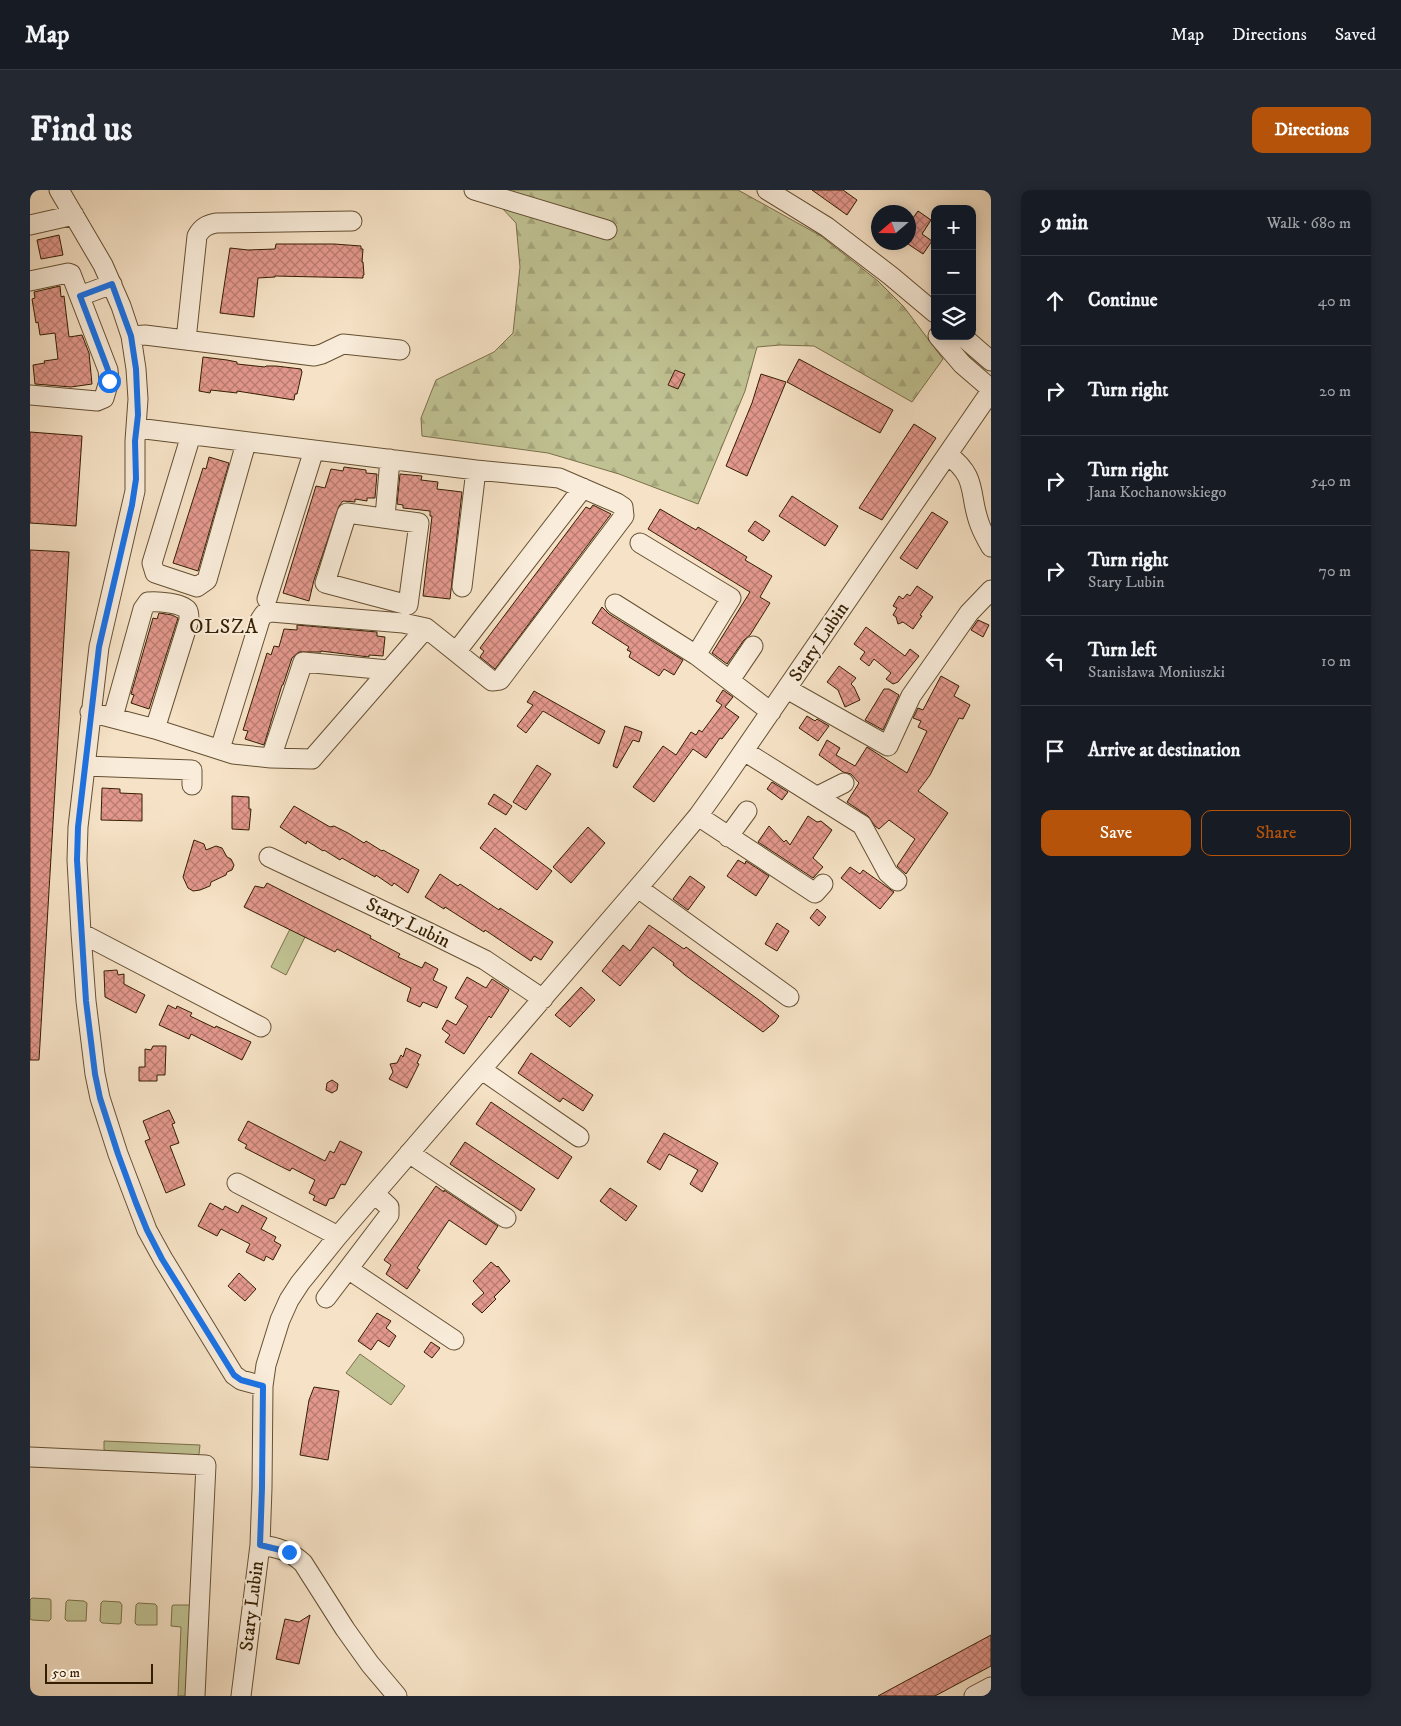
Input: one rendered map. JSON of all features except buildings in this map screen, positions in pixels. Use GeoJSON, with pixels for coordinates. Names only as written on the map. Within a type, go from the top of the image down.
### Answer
{"type":"FeatureCollection","features":[{"type":"Feature","properties":{"kind":"street"},"geometry":{"type":"LineString","coordinates":[[59,190],[112,284],[131,336],[137,382],[135,491],[99,647],[78,827],[77,860],[81,934],[86,1001],[95,1074],[100,1098],[118,1154],[147,1230],[162,1259],[234,1375],[241,1380],[263,1386]]}},
{"type":"Feature","properties":{"kind":"street"},"geometry":{"type":"LineString","coordinates":[[474,190],[607,230]]}},
{"type":"Feature","properties":{"kind":"street"},"geometry":{"type":"LineString","coordinates":[[767,190],[827,227],[931,310]]}},
{"type":"Feature","properties":{"kind":"street"},"geometry":{"type":"LineString","coordinates":[[30,226],[74,215]]}},
{"type":"Feature","properties":{"kind":"street"},"geometry":{"type":"LineString","coordinates":[[186,340],[197,236],[201,229],[216,223],[352,221]]}},
{"type":"Feature","properties":{"kind":"street"},"geometry":{"type":"LineString","coordinates":[[30,281],[71,274],[108,370],[109,381],[104,398],[97,402],[30,395]]}},
{"type":"Feature","properties":{"kind":"street"},"geometry":{"type":"LineString","coordinates":[[891,276],[931,327]]}},
{"type":"Feature","properties":{"kind":"street"},"geometry":{"type":"LineString","coordinates":[[80,296],[112,284]]}},
{"type":"Feature","properties":{"kind":"street"},"geometry":{"type":"LineString","coordinates":[[131,336],[139,334],[314,356],[344,344],[400,350]]}},
{"type":"Feature","properties":{"kind":"street"},"geometry":{"type":"LineString","coordinates":[[941,340],[962,364],[991,390]]}},
{"type":"Feature","properties":{"kind":"street"},"geometry":{"type":"LineString","coordinates":[[967,340],[991,361]]}},
{"type":"Feature","properties":{"kind":"street","name":"Stary Lubin"},"geometry":{"type":"LineString","coordinates":[[241,1696],[260,1545],[263,1386],[270,1348],[289,1300],[300,1283],[338,1236],[698,816],[991,390]]}},
{"type":"Feature","properties":{"kind":"street"},"geometry":{"type":"LineString","coordinates":[[137,428],[246,443],[560,478],[623,507],[624,516],[500,680],[492,681],[426,628],[403,623],[271,612],[264,614],[260,620],[220,750]]}},
{"type":"Feature","properties":{"kind":"street"},"geometry":{"type":"LineString","coordinates":[[191,435],[152,563],[156,573],[197,587],[207,580],[246,443]]}},
{"type":"Feature","properties":{"kind":"street"},"geometry":{"type":"LineString","coordinates":[[266,600],[314,450]]}},
{"type":"Feature","properties":{"kind":"street"},"geometry":{"type":"LineString","coordinates":[[948,455],[965,470],[983,507],[980,526],[991,547]]}},
{"type":"Feature","properties":{"kind":"street"},"geometry":{"type":"LineString","coordinates":[[384,517],[390,460]]}},
{"type":"Feature","properties":{"kind":"street"},"geometry":{"type":"LineString","coordinates":[[462,587],[476,470]]}},
{"type":"Feature","properties":{"kind":"street"},"geometry":{"type":"LineString","coordinates":[[456,652],[583,488]]}},
{"type":"Feature","properties":{"kind":"street"},"geometry":{"type":"LineString","coordinates":[[347,513],[384,517],[420,523],[408,605],[325,583],[347,513]]}},
{"type":"Feature","properties":{"kind":"street"},"geometry":{"type":"LineString","coordinates":[[640,543],[731,598],[696,655]]}},
{"type":"Feature","properties":{"kind":"street"},"geometry":{"type":"LineString","coordinates":[[787,689],[888,746],[910,696],[969,613],[991,590]]}},
{"type":"Feature","properties":{"kind":"street"},"geometry":{"type":"LineString","coordinates":[[113,717],[143,609],[148,602],[155,601],[183,606],[189,612],[189,620],[155,729]]}},
{"type":"Feature","properties":{"kind":"street"},"geometry":{"type":"LineString","coordinates":[[615,604],[696,655],[771,712]]}},
{"type":"Feature","properties":{"kind":"street"},"geometry":{"type":"LineString","coordinates":[[90,712],[155,729],[232,754],[271,758],[312,759],[426,628]]}},
{"type":"Feature","properties":{"kind":"street"},"geometry":{"type":"LineString","coordinates":[[730,680],[753,646]]}},
{"type":"Feature","properties":{"kind":"street"},"geometry":{"type":"LineString","coordinates":[[271,758],[303,662],[388,670]]}},
{"type":"Feature","properties":{"kind":"street"},"geometry":{"type":"LineString","coordinates":[[744,750],[862,825],[888,873],[897,881]]}},
{"type":"Feature","properties":{"kind":"street"},"geometry":{"type":"LineString","coordinates":[[85,766],[192,770],[192,785]]}},
{"type":"Feature","properties":{"kind":"street"},"geometry":{"type":"LineString","coordinates":[[818,796],[844,783]]}},
{"type":"Feature","properties":{"kind":"street"},"geometry":{"type":"LineString","coordinates":[[728,837],[747,811]]}},
{"type":"Feature","properties":{"kind":"street"},"geometry":{"type":"LineString","coordinates":[[698,816],[815,893],[823,884]]}},
{"type":"Feature","properties":{"kind":"street","name":"Stary Lubin"},"geometry":{"type":"LineString","coordinates":[[269,857],[485,960],[543,999]]}},
{"type":"Feature","properties":{"kind":"street"},"geometry":{"type":"LineString","coordinates":[[638,888],[789,997]]}},
{"type":"Feature","properties":{"kind":"street"},"geometry":{"type":"LineString","coordinates":[[81,934],[261,1027]]}},
{"type":"Feature","properties":{"kind":"street"},"geometry":{"type":"LineString","coordinates":[[482,1070],[578,1136]]}},
{"type":"Feature","properties":{"kind":"street"},"geometry":{"type":"LineString","coordinates":[[409,1153],[418,1161],[506,1218]]}},
{"type":"Feature","properties":{"kind":"street"},"geometry":{"type":"LineString","coordinates":[[237,1183],[338,1236]]}},
{"type":"Feature","properties":{"kind":"street"},"geometry":{"type":"LineString","coordinates":[[326,1298],[389,1215],[389,1207],[375,1194]]}},
{"type":"Feature","properties":{"kind":"street"},"geometry":{"type":"LineString","coordinates":[[348,1269],[454,1340]]}},
{"type":"Feature","properties":{"kind":"street"},"geometry":{"type":"LineString","coordinates":[[30,1457],[206,1465],[195,1696]]}},
{"type":"Feature","properties":{"kind":"street"},"geometry":{"type":"LineString","coordinates":[[260,1545],[284,1550],[303,1563],[345,1629],[370,1664],[397,1696]]}},
{"type":"Feature","properties":{"kind":"street"},"geometry":{"type":"LineString","coordinates":[[974,1696],[991,1687]]}},
{"type":"Feature","properties":{"kind":"green space"},"geometry":{"type":"Polygon","coordinates":[[[485,190],[738,190],[821,236],[878,281],[904,307],[943,359],[912,402],[814,346],[780,345],[757,347],[745,391],[698,504],[619,474],[548,453],[422,436],[421,418],[436,380],[494,352],[513,333],[520,267],[516,223],[485,190]]]}},
{"type":"Feature","properties":{"kind":"green space"},"geometry":{"type":"Polygon","coordinates":[[[290,929],[305,937],[286,975],[271,967],[290,929]]]}},
{"type":"Feature","properties":{"kind":"green space"},"geometry":{"type":"Polygon","coordinates":[[[360,1354],[405,1386],[391,1405],[346,1373],[360,1354]]]}},
{"type":"Feature","properties":{"kind":"green space"},"geometry":{"type":"Polygon","coordinates":[[[104,1441],[200,1445],[198,1455],[105,1451],[104,1441]]]}},
{"type":"Feature","properties":{"kind":"green space"},"geometry":{"type":"Polygon","coordinates":[[[32,1598],[50,1599],[51,1619],[49,1621],[30,1619],[30,1600],[32,1598]]]}},
{"type":"Feature","properties":{"kind":"green space"},"geometry":{"type":"Polygon","coordinates":[[[68,1600],[84,1601],[87,1603],[86,1621],[67,1621],[65,1619],[66,1602],[68,1600]]]}},
{"type":"Feature","properties":{"kind":"green space"},"geometry":{"type":"Polygon","coordinates":[[[103,1601],[120,1602],[122,1605],[121,1623],[102,1623],[100,1621],[101,1603],[103,1601]]]}},
{"type":"Feature","properties":{"kind":"green space"},"geometry":{"type":"Polygon","coordinates":[[[138,1603],[155,1604],[157,1606],[157,1625],[137,1625],[135,1623],[136,1605],[138,1603]]]}},
{"type":"Feature","properties":{"kind":"green space"},"geometry":{"type":"Polygon","coordinates":[[[173,1605],[191,1605],[188,1696],[178,1696],[181,1627],[171,1626],[173,1605]]]}},
{"type":"Feature","properties":{"kind":"district","name":"OLSZA"},"geometry":{"type":"Point","coordinates":[224,627]}},
{"type":"Feature","properties":{"kind":"route"},"geometry":{"type":"LineString","coordinates":[[109,381],[108,370],[80,296],[112,284],[131,336],[136,369],[138,415],[135,441],[135,491],[99,647],[78,827],[77,860],[81,934],[86,1001],[95,1074],[100,1098],[118,1154],[147,1230],[162,1259],[234,1375],[241,1380],[263,1386],[260,1545],[289,1552]]}}]}
